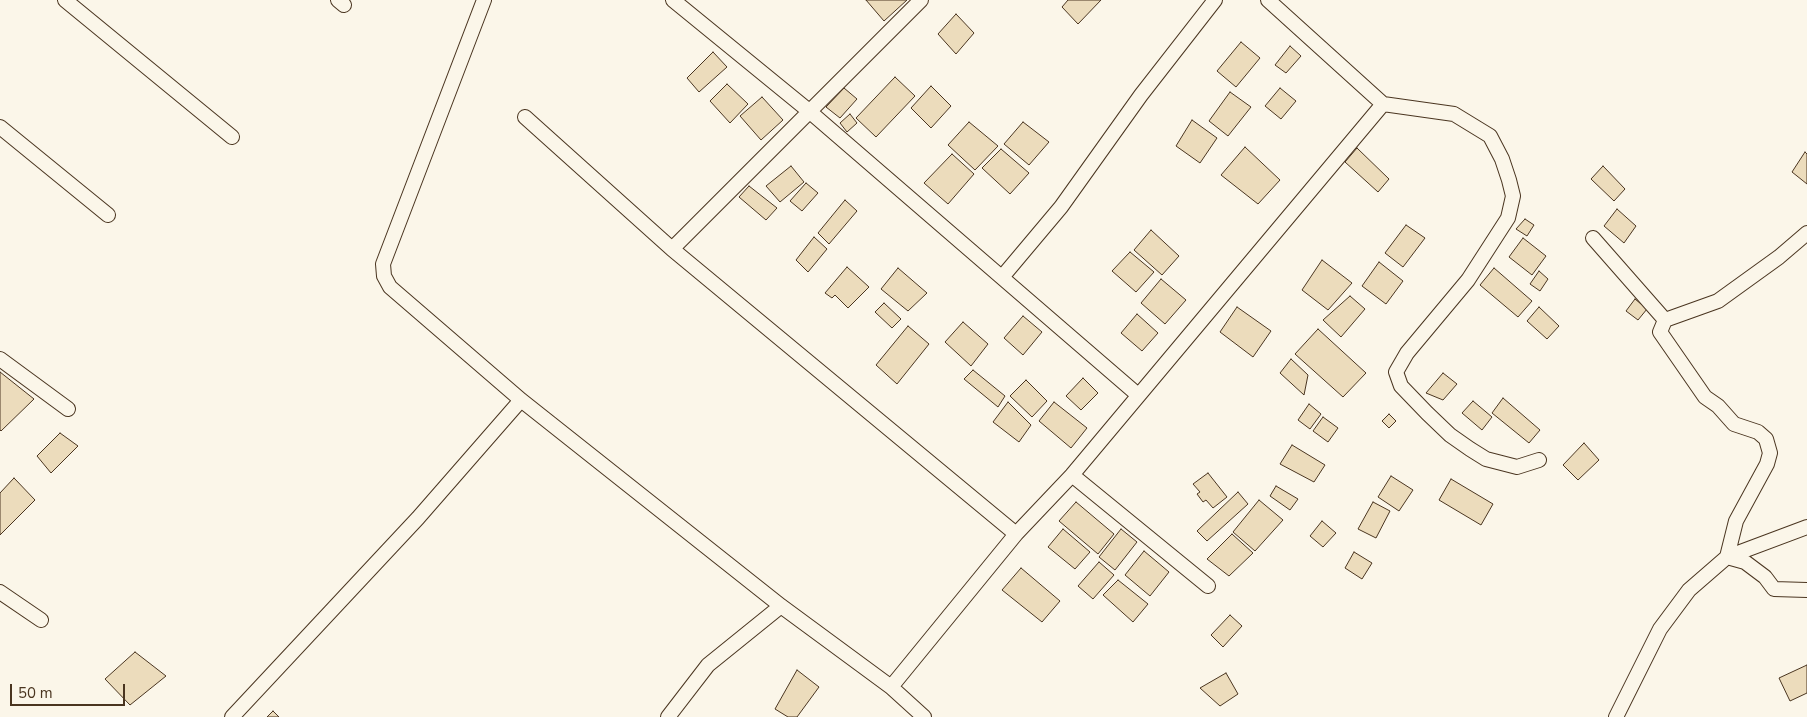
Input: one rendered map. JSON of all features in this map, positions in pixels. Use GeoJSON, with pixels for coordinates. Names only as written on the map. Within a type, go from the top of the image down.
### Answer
{"type":"FeatureCollection","features":[{"type":"Feature","properties":{"kind":"street"},"geometry":{"type":"LineString","coordinates":[[65,0],[232,137]]}},
{"type":"Feature","properties":{"kind":"street"},"geometry":{"type":"LineString","coordinates":[[484,0],[383,264],[384,276],[390,287],[521,400],[781,606],[891,687],[924,717]]}},
{"type":"Feature","properties":{"kind":"street"},"geometry":{"type":"LineString","coordinates":[[673,0],[809,111],[1003,276],[1138,395]]}},
{"type":"Feature","properties":{"kind":"street"},"geometry":{"type":"LineString","coordinates":[[672,250],[921,0]]}},
{"type":"Feature","properties":{"kind":"street"},"geometry":{"type":"LineString","coordinates":[[1003,276],[1061,207],[1141,96],[1215,0]]}},
{"type":"Feature","properties":{"kind":"street"},"geometry":{"type":"LineString","coordinates":[[1268,0],[1383,104],[1454,114],[1470,122],[1490,136],[1502,159],[1513,196],[1508,218],[1468,280],[1407,353],[1396,372],[1401,386],[1450,435],[1486,459],[1518,467],[1538,460]]}},
{"type":"Feature","properties":{"kind":"street"},"geometry":{"type":"LineString","coordinates":[[891,687],[1016,534],[1072,475],[1383,104]]}},
{"type":"Feature","properties":{"kind":"street"},"geometry":{"type":"LineString","coordinates":[[525,117],[672,250],[1016,534]]}},
{"type":"Feature","properties":{"kind":"street"},"geometry":{"type":"LineString","coordinates":[[0,126],[108,214]]}},
{"type":"Feature","properties":{"kind":"street"},"geometry":{"type":"LineString","coordinates":[[1727,557],[1736,521],[1767,464],[1770,453],[1766,439],[1758,432],[1734,424],[1695,385],[1660,332],[1665,320],[1718,301],[1754,276],[1807,233]]}},
{"type":"Feature","properties":{"kind":"street"},"geometry":{"type":"LineString","coordinates":[[1593,238],[1665,320]]}},
{"type":"Feature","properties":{"kind":"street"},"geometry":{"type":"LineString","coordinates":[[0,359],[68,409]]}},
{"type":"Feature","properties":{"kind":"street"},"geometry":{"type":"LineString","coordinates":[[232,717],[418,518],[521,400]]}},
{"type":"Feature","properties":{"kind":"street"},"geometry":{"type":"LineString","coordinates":[[1072,475],[1208,586]]}},
{"type":"Feature","properties":{"kind":"street"},"geometry":{"type":"LineString","coordinates":[[1616,717],[1660,629],[1689,590],[1727,557],[1807,526]]}},
{"type":"Feature","properties":{"kind":"street"},"geometry":{"type":"LineString","coordinates":[[1727,557],[1745,562],[1765,577],[1774,589],[1807,590]]}},
{"type":"Feature","properties":{"kind":"street"},"geometry":{"type":"LineString","coordinates":[[0,592],[41,620]]}},
{"type":"Feature","properties":{"kind":"street"},"geometry":{"type":"LineString","coordinates":[[668,717],[708,665],[781,606]]}},
{"type":"Feature","properties":{"kind":"building"},"geometry":{"type":"Polygon","coordinates":[[[866,0],[907,0],[884,21],[866,0]]]}},
{"type":"Feature","properties":{"kind":"building"},"geometry":{"type":"Polygon","coordinates":[[[1068,0],[1101,0],[1078,24],[1062,7],[1068,0]]]}},
{"type":"Feature","properties":{"kind":"building"},"geometry":{"type":"Polygon","coordinates":[[[956,14],[974,33],[956,54],[938,34],[956,14]]]}},
{"type":"Feature","properties":{"kind":"building"},"geometry":{"type":"Polygon","coordinates":[[[1241,42],[1260,58],[1236,87],[1217,71],[1241,42]]]}},
{"type":"Feature","properties":{"kind":"building"},"geometry":{"type":"Polygon","coordinates":[[[1290,46],[1301,56],[1286,73],[1275,65],[1290,46]]]}},
{"type":"Feature","properties":{"kind":"building"},"geometry":{"type":"Polygon","coordinates":[[[713,52],[727,67],[699,92],[687,78],[713,52]]]}},
{"type":"Feature","properties":{"kind":"building"},"geometry":{"type":"Polygon","coordinates":[[[895,77],[915,96],[876,137],[856,118],[895,77]]]}},
{"type":"Feature","properties":{"kind":"building"},"geometry":{"type":"Polygon","coordinates":[[[727,84],[748,104],[730,123],[710,101],[727,84]]]}},
{"type":"Feature","properties":{"kind":"building"},"geometry":{"type":"Polygon","coordinates":[[[931,86],[951,106],[931,128],[911,108],[931,86]]]}},
{"type":"Feature","properties":{"kind":"building"},"geometry":{"type":"Polygon","coordinates":[[[844,88],[857,99],[840,118],[826,107],[844,88]]]}},
{"type":"Feature","properties":{"kind":"building"},"geometry":{"type":"Polygon","coordinates":[[[1280,88],[1296,101],[1281,119],[1265,106],[1280,88]]]}},
{"type":"Feature","properties":{"kind":"building"},"geometry":{"type":"Polygon","coordinates":[[[1230,92],[1251,107],[1228,136],[1209,121],[1230,92]]]}},
{"type":"Feature","properties":{"kind":"building"},"geometry":{"type":"Polygon","coordinates":[[[762,97],[783,120],[761,140],[740,116],[762,97]]]}},
{"type":"Feature","properties":{"kind":"building"},"geometry":{"type":"Polygon","coordinates":[[[850,114],[857,123],[847,132],[840,123],[850,114]]]}},
{"type":"Feature","properties":{"kind":"building"},"geometry":{"type":"Polygon","coordinates":[[[1192,120],[1217,138],[1200,163],[1176,146],[1192,120]]]}},
{"type":"Feature","properties":{"kind":"building"},"geometry":{"type":"Polygon","coordinates":[[[969,122],[998,146],[975,170],[948,145],[969,122]]]}},
{"type":"Feature","properties":{"kind":"building"},"geometry":{"type":"Polygon","coordinates":[[[1023,122],[1049,142],[1029,165],[1004,144],[1023,122]]]}},
{"type":"Feature","properties":{"kind":"building"},"geometry":{"type":"Polygon","coordinates":[[[1245,147],[1280,180],[1258,204],[1221,175],[1245,147]]]}},
{"type":"Feature","properties":{"kind":"building"},"geometry":{"type":"Polygon","coordinates":[[[1357,148],[1389,179],[1378,192],[1345,162],[1357,148]]]}},
{"type":"Feature","properties":{"kind":"building"},"geometry":{"type":"Polygon","coordinates":[[[1001,149],[1029,173],[1010,194],[982,168],[1001,149]]]}},
{"type":"Feature","properties":{"kind":"building"},"geometry":{"type":"Polygon","coordinates":[[[1805,152],[1807,154],[1807,184],[1792,172],[1805,152]]]}},
{"type":"Feature","properties":{"kind":"building"},"geometry":{"type":"Polygon","coordinates":[[[952,154],[974,174],[948,204],[924,183],[952,154]]]}},
{"type":"Feature","properties":{"kind":"building"},"geometry":{"type":"Polygon","coordinates":[[[791,166],[804,182],[780,202],[766,186],[791,166]]]}},
{"type":"Feature","properties":{"kind":"building"},"geometry":{"type":"Polygon","coordinates":[[[1603,166],[1625,189],[1614,201],[1591,179],[1603,166]]]}},
{"type":"Feature","properties":{"kind":"building"},"geometry":{"type":"Polygon","coordinates":[[[806,183],[818,193],[802,211],[790,201],[806,183]]]}},
{"type":"Feature","properties":{"kind":"building"},"geometry":{"type":"Polygon","coordinates":[[[749,186],[777,208],[766,220],[739,197],[749,186]]]}},
{"type":"Feature","properties":{"kind":"building"},"geometry":{"type":"Polygon","coordinates":[[[845,200],[857,211],[829,244],[818,233],[845,200]]]}},
{"type":"Feature","properties":{"kind":"building"},"geometry":{"type":"Polygon","coordinates":[[[1617,209],[1636,226],[1624,243],[1604,226],[1617,209]]]}},
{"type":"Feature","properties":{"kind":"building"},"geometry":{"type":"Polygon","coordinates":[[[1525,219],[1534,225],[1527,236],[1516,229],[1525,219]]]}},
{"type":"Feature","properties":{"kind":"building"},"geometry":{"type":"Polygon","coordinates":[[[1406,225],[1425,238],[1403,267],[1385,253],[1406,225]]]}},
{"type":"Feature","properties":{"kind":"building"},"geometry":{"type":"Polygon","coordinates":[[[1151,230],[1179,256],[1162,275],[1134,250],[1151,230]]]}},
{"type":"Feature","properties":{"kind":"building"},"geometry":{"type":"Polygon","coordinates":[[[814,237],[827,249],[808,272],[796,260],[814,237]]]}},
{"type":"Feature","properties":{"kind":"building"},"geometry":{"type":"Polygon","coordinates":[[[1523,238],[1546,256],[1532,275],[1509,257],[1523,238]]]}},
{"type":"Feature","properties":{"kind":"building"},"geometry":{"type":"Polygon","coordinates":[[[1130,252],[1154,272],[1136,292],[1112,271],[1130,252]]]}},
{"type":"Feature","properties":{"kind":"building"},"geometry":{"type":"Polygon","coordinates":[[[1322,260],[1352,283],[1328,310],[1302,290],[1322,260]]]}},
{"type":"Feature","properties":{"kind":"building"},"geometry":{"type":"Polygon","coordinates":[[[1379,262],[1403,281],[1386,304],[1362,286],[1379,262]]]}},
{"type":"Feature","properties":{"kind":"building"},"geometry":{"type":"Polygon","coordinates":[[[847,267],[869,287],[848,308],[835,295],[832,298],[825,293],[847,267]]]}},
{"type":"Feature","properties":{"kind":"building"},"geometry":{"type":"Polygon","coordinates":[[[898,268],[927,293],[908,311],[881,289],[898,268]]]}},
{"type":"Feature","properties":{"kind":"building"},"geometry":{"type":"Polygon","coordinates":[[[1494,268],[1532,301],[1518,317],[1480,285],[1494,268]]]}},
{"type":"Feature","properties":{"kind":"building"},"geometry":{"type":"Polygon","coordinates":[[[1539,271],[1548,279],[1540,291],[1530,284],[1539,271]]]}},
{"type":"Feature","properties":{"kind":"building"},"geometry":{"type":"Polygon","coordinates":[[[1161,279],[1186,300],[1165,324],[1141,303],[1161,279]]]}},
{"type":"Feature","properties":{"kind":"building"},"geometry":{"type":"Polygon","coordinates":[[[1350,296],[1365,309],[1341,337],[1323,320],[1350,296]]]}},
{"type":"Feature","properties":{"kind":"building"},"geometry":{"type":"Polygon","coordinates":[[[1635,299],[1647,309],[1638,320],[1626,311],[1635,299]]]}},
{"type":"Feature","properties":{"kind":"building"},"geometry":{"type":"Polygon","coordinates":[[[884,303],[901,319],[892,328],[875,312],[884,303]]]}},
{"type":"Feature","properties":{"kind":"building"},"geometry":{"type":"Polygon","coordinates":[[[1237,307],[1271,331],[1253,357],[1220,332],[1237,307]]]}},
{"type":"Feature","properties":{"kind":"building"},"geometry":{"type":"Polygon","coordinates":[[[1539,307],[1559,326],[1547,339],[1527,321],[1539,307]]]}},
{"type":"Feature","properties":{"kind":"building"},"geometry":{"type":"Polygon","coordinates":[[[1137,314],[1158,333],[1142,351],[1121,333],[1137,314]]]}},
{"type":"Feature","properties":{"kind":"building"},"geometry":{"type":"Polygon","coordinates":[[[1023,316],[1042,332],[1023,355],[1004,338],[1023,316]]]}},
{"type":"Feature","properties":{"kind":"building"},"geometry":{"type":"Polygon","coordinates":[[[963,322],[988,344],[971,366],[945,342],[963,322]]]}},
{"type":"Feature","properties":{"kind":"building"},"geometry":{"type":"Polygon","coordinates":[[[908,326],[929,344],[897,384],[876,365],[908,326]]]}},
{"type":"Feature","properties":{"kind":"building"},"geometry":{"type":"Polygon","coordinates":[[[1318,329],[1366,373],[1343,397],[1295,354],[1318,329]]]}},
{"type":"Feature","properties":{"kind":"building"},"geometry":{"type":"Polygon","coordinates":[[[1291,359],[1308,375],[1304,395],[1280,373],[1291,359]]]}},
{"type":"Feature","properties":{"kind":"building"},"geometry":{"type":"Polygon","coordinates":[[[973,370],[1005,396],[998,407],[964,379],[973,370]]]}},
{"type":"Feature","properties":{"kind":"building"},"geometry":{"type":"Polygon","coordinates":[[[0,372],[34,399],[1,431],[0,430],[0,372]]]}},
{"type":"Feature","properties":{"kind":"building"},"geometry":{"type":"Polygon","coordinates":[[[1443,373],[1457,384],[1443,400],[1426,393],[1443,373]]]}},
{"type":"Feature","properties":{"kind":"building"},"geometry":{"type":"Polygon","coordinates":[[[1083,378],[1098,393],[1081,410],[1066,396],[1083,378]]]}},
{"type":"Feature","properties":{"kind":"building"},"geometry":{"type":"Polygon","coordinates":[[[1026,380],[1047,401],[1032,417],[1010,396],[1026,380]]]}},
{"type":"Feature","properties":{"kind":"building"},"geometry":{"type":"Polygon","coordinates":[[[1503,398],[1540,430],[1529,443],[1492,413],[1503,398]]]}},
{"type":"Feature","properties":{"kind":"building"},"geometry":{"type":"Polygon","coordinates":[[[1473,401],[1492,417],[1482,430],[1462,413],[1473,401]]]}},
{"type":"Feature","properties":{"kind":"building"},"geometry":{"type":"Polygon","coordinates":[[[1008,402],[1031,425],[1019,442],[993,422],[1008,402]]]}},
{"type":"Feature","properties":{"kind":"building"},"geometry":{"type":"Polygon","coordinates":[[[1054,402],[1087,428],[1071,448],[1039,421],[1054,402]]]}},
{"type":"Feature","properties":{"kind":"building"},"geometry":{"type":"Polygon","coordinates":[[[1309,404],[1321,414],[1310,429],[1298,420],[1309,404]]]}},
{"type":"Feature","properties":{"kind":"building"},"geometry":{"type":"Polygon","coordinates":[[[1389,414],[1396,421],[1389,428],[1382,421],[1389,414]]]}},
{"type":"Feature","properties":{"kind":"building"},"geometry":{"type":"Polygon","coordinates":[[[1323,417],[1338,428],[1328,442],[1313,431],[1323,417]]]}},
{"type":"Feature","properties":{"kind":"building"},"geometry":{"type":"Polygon","coordinates":[[[60,433],[78,446],[51,473],[37,456],[60,433]]]}},
{"type":"Feature","properties":{"kind":"building"},"geometry":{"type":"Polygon","coordinates":[[[1584,443],[1599,460],[1578,480],[1563,465],[1584,443]]]}},
{"type":"Feature","properties":{"kind":"building"},"geometry":{"type":"Polygon","coordinates":[[[1292,445],[1325,465],[1314,482],[1280,464],[1292,445]]]}},
{"type":"Feature","properties":{"kind":"building"},"geometry":{"type":"Polygon","coordinates":[[[1208,473],[1227,497],[1213,508],[1206,500],[1203,502],[1197,494],[1200,492],[1193,484],[1208,473]]]}},
{"type":"Feature","properties":{"kind":"building"},"geometry":{"type":"Polygon","coordinates":[[[1391,476],[1413,490],[1399,511],[1378,497],[1391,476]]]}},
{"type":"Feature","properties":{"kind":"building"},"geometry":{"type":"Polygon","coordinates":[[[14,478],[35,500],[0,535],[0,493],[14,478]]]}},
{"type":"Feature","properties":{"kind":"building"},"geometry":{"type":"Polygon","coordinates":[[[1451,479],[1493,504],[1481,525],[1439,500],[1451,479]]]}},
{"type":"Feature","properties":{"kind":"building"},"geometry":{"type":"Polygon","coordinates":[[[1276,486],[1298,499],[1290,510],[1270,496],[1276,486]]]}},
{"type":"Feature","properties":{"kind":"building"},"geometry":{"type":"Polygon","coordinates":[[[1238,492],[1248,504],[1207,541],[1197,531],[1238,492]]]}},
{"type":"Feature","properties":{"kind":"building"},"geometry":{"type":"Polygon","coordinates":[[[1259,500],[1283,520],[1255,551],[1233,532],[1259,500]]]}},
{"type":"Feature","properties":{"kind":"building"},"geometry":{"type":"Polygon","coordinates":[[[1076,502],[1114,534],[1098,554],[1059,521],[1076,502]]]}},
{"type":"Feature","properties":{"kind":"building"},"geometry":{"type":"Polygon","coordinates":[[[1373,502],[1390,511],[1376,538],[1358,529],[1373,502]]]}},
{"type":"Feature","properties":{"kind":"building"},"geometry":{"type":"Polygon","coordinates":[[[1322,521],[1336,533],[1323,547],[1310,536],[1322,521]]]}},
{"type":"Feature","properties":{"kind":"building"},"geometry":{"type":"Polygon","coordinates":[[[1063,529],[1090,552],[1075,569],[1048,547],[1063,529]]]}},
{"type":"Feature","properties":{"kind":"building"},"geometry":{"type":"Polygon","coordinates":[[[1121,529],[1137,542],[1115,570],[1099,557],[1121,529]]]}},
{"type":"Feature","properties":{"kind":"building"},"geometry":{"type":"Polygon","coordinates":[[[1232,534],[1253,553],[1229,576],[1207,559],[1232,534]]]}},
{"type":"Feature","properties":{"kind":"building"},"geometry":{"type":"Polygon","coordinates":[[[1144,551],[1169,572],[1150,596],[1125,575],[1144,551]]]}},
{"type":"Feature","properties":{"kind":"building"},"geometry":{"type":"Polygon","coordinates":[[[1354,552],[1372,563],[1362,579],[1345,568],[1354,552]]]}},
{"type":"Feature","properties":{"kind":"building"},"geometry":{"type":"Polygon","coordinates":[[[1099,562],[1114,575],[1093,599],[1078,586],[1099,562]]]}},
{"type":"Feature","properties":{"kind":"building"},"geometry":{"type":"Polygon","coordinates":[[[1021,568],[1060,601],[1042,622],[1002,590],[1021,568]]]}},
{"type":"Feature","properties":{"kind":"building"},"geometry":{"type":"Polygon","coordinates":[[[1118,580],[1148,604],[1133,622],[1103,595],[1118,580]]]}},
{"type":"Feature","properties":{"kind":"building"},"geometry":{"type":"Polygon","coordinates":[[[1230,615],[1242,626],[1223,647],[1211,635],[1230,615]]]}},
{"type":"Feature","properties":{"kind":"building"},"geometry":{"type":"Polygon","coordinates":[[[135,652],[166,676],[130,705],[105,679],[135,652]]]}},
{"type":"Feature","properties":{"kind":"building"},"geometry":{"type":"Polygon","coordinates":[[[1807,665],[1807,693],[1790,701],[1779,678],[1807,665]]]}},
{"type":"Feature","properties":{"kind":"building"},"geometry":{"type":"Polygon","coordinates":[[[797,670],[819,687],[797,717],[788,717],[775,709],[797,670]]]}},
{"type":"Feature","properties":{"kind":"building"},"geometry":{"type":"Polygon","coordinates":[[[1226,673],[1238,694],[1220,706],[1200,688],[1226,673]]]}},
{"type":"Feature","properties":{"kind":"building"},"geometry":{"type":"Polygon","coordinates":[[[273,711],[279,717],[267,717],[273,711]]]}}]}
